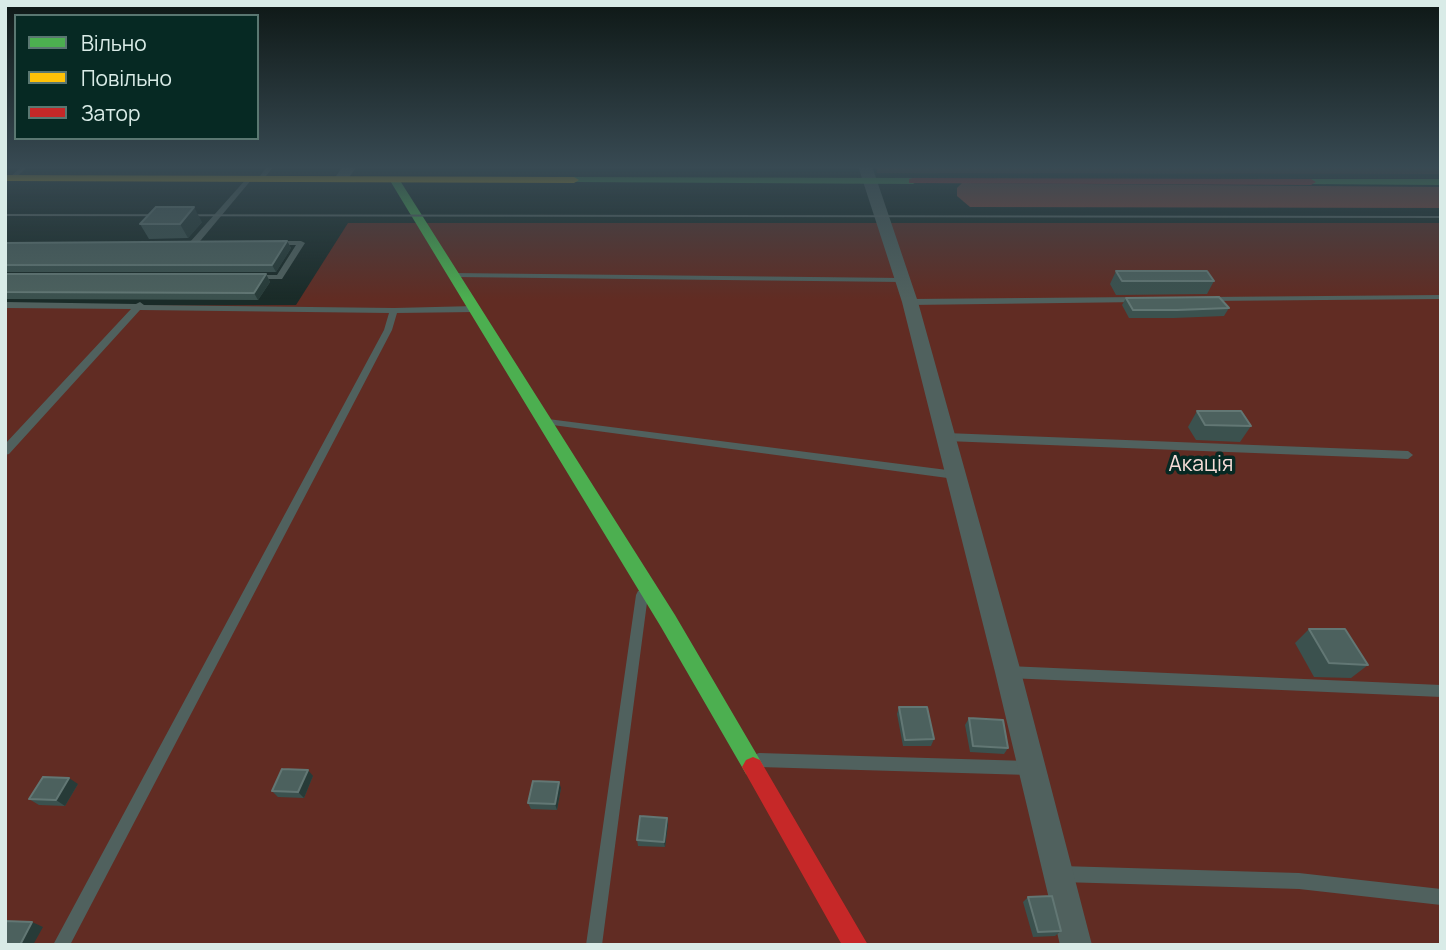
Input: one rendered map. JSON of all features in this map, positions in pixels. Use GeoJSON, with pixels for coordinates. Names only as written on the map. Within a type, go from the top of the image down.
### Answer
{"type":"FeatureCollection","features":[{"type":"Feature","properties":{"kind":"main road"},"geometry":{"type":"LineString","coordinates":[[414,210],[644,582],[856,945]]}},
{"type":"Feature","properties":{"kind":"street"},"geometry":{"type":"LineString","coordinates":[[879,210],[910,302],[1008,672],[1076,945]]}},
{"type":"Feature","properties":{"kind":"lane"},"geometry":{"type":"LineString","coordinates":[[193,244],[226,210]]}},
{"type":"Feature","properties":{"kind":"lane"},"geometry":{"type":"LineString","coordinates":[[238,277],[279,277],[301,243],[261,243]]}},
{"type":"Feature","properties":{"kind":"lane"},"geometry":{"type":"LineString","coordinates":[[180,244],[207,244]]}},
{"type":"Feature","properties":{"kind":"lane"},"geometry":{"type":"LineString","coordinates":[[454,275],[902,280]]}},
{"type":"Feature","properties":{"kind":"lane"},"geometry":{"type":"LineString","coordinates":[[1203,299],[1441,297]]}},
{"type":"Feature","properties":{"kind":"lane"},"geometry":{"type":"LineString","coordinates":[[910,302],[1147,300]]}},
{"type":"Feature","properties":{"kind":"lane"},"geometry":{"type":"LineString","coordinates":[[5,305],[141,305],[394,312],[475,309]]}},
{"type":"Feature","properties":{"kind":"lane"},"geometry":{"type":"LineString","coordinates":[[5,452],[141,305]]}},
{"type":"Feature","properties":{"kind":"lane"},"geometry":{"type":"LineString","coordinates":[[61,945],[388,330],[394,312]]}},
{"type":"Feature","properties":{"kind":"lane"},"geometry":{"type":"LineString","coordinates":[[545,422],[955,475]]}},
{"type":"Feature","properties":{"kind":"lane"},"geometry":{"type":"LineString","coordinates":[[946,437],[1408,455]]}},
{"type":"Feature","properties":{"kind":"lane"},"geometry":{"type":"LineString","coordinates":[[594,945],[644,582]]}},
{"type":"Feature","properties":{"kind":"lane"},"geometry":{"type":"LineString","coordinates":[[1008,672],[1441,691]]}},
{"type":"Feature","properties":{"kind":"lane"},"geometry":{"type":"LineString","coordinates":[[749,760],[1030,768]]}},
{"type":"Feature","properties":{"kind":"lane"},"geometry":{"type":"LineString","coordinates":[[1058,874],[1299,881],[1441,897]]}},
{"type":"Feature","properties":{"kind":"green space","name":"Акація"},"geometry":{"type":"Polygon","coordinates":[[[348,223],[1441,223],[1441,945],[5,945],[5,306],[296,305],[348,223]]]}},
{"type":"Feature","properties":{"kind":"building"},"geometry":{"type":"Polygon","coordinates":[[[153,210],[191,210],[180,224],[140,224],[153,210]]]}},
{"type":"Feature","properties":{"kind":"building"},"geometry":{"type":"Polygon","coordinates":[[[287,241],[272,265],[5,265],[5,243],[287,241]]]}},
{"type":"Feature","properties":{"kind":"building"},"geometry":{"type":"Polygon","coordinates":[[[1116,271],[1207,271],[1214,281],[1122,281],[1116,271]]]}},
{"type":"Feature","properties":{"kind":"building"},"geometry":{"type":"Polygon","coordinates":[[[5,274],[266,274],[254,293],[5,292],[5,274]]]}},
{"type":"Feature","properties":{"kind":"building"},"geometry":{"type":"Polygon","coordinates":[[[1219,297],[1229,308],[1133,310],[1126,298],[1219,297]]]}},
{"type":"Feature","properties":{"kind":"building"},"geometry":{"type":"Polygon","coordinates":[[[1197,411],[1241,411],[1251,426],[1205,425],[1197,411]]]}},
{"type":"Feature","properties":{"kind":"building"},"geometry":{"type":"Polygon","coordinates":[[[1309,629],[1345,629],[1368,665],[1329,663],[1309,629]]]}},
{"type":"Feature","properties":{"kind":"building"},"geometry":{"type":"Polygon","coordinates":[[[899,707],[927,707],[934,739],[905,740],[899,707]]]}},
{"type":"Feature","properties":{"kind":"building"},"geometry":{"type":"Polygon","coordinates":[[[969,718],[1003,720],[1008,748],[973,746],[969,718]]]}},
{"type":"Feature","properties":{"kind":"building"},"geometry":{"type":"Polygon","coordinates":[[[282,769],[308,770],[298,792],[272,791],[282,769]]]}},
{"type":"Feature","properties":{"kind":"building"},"geometry":{"type":"Polygon","coordinates":[[[43,777],[69,778],[56,800],[29,799],[43,777]]]}},
{"type":"Feature","properties":{"kind":"building"},"geometry":{"type":"Polygon","coordinates":[[[533,781],[559,782],[555,804],[528,803],[533,781]]]}},
{"type":"Feature","properties":{"kind":"building"},"geometry":{"type":"Polygon","coordinates":[[[640,816],[667,818],[664,842],[637,840],[640,816]]]}},
{"type":"Feature","properties":{"kind":"building"},"geometry":{"type":"Polygon","coordinates":[[[1052,896],[1061,931],[1038,932],[1028,897],[1052,896]]]}},
{"type":"Feature","properties":{"kind":"building"},"geometry":{"type":"Polygon","coordinates":[[[5,921],[32,922],[20,945],[5,945],[5,921]]]}},
{"type":"Feature","properties":{"kind":"tram line"},"geometry":{"type":"LineString","coordinates":[[5,215],[1441,217]]}},
{"type":"Feature","properties":{"kind":"traffic: fast"},"geometry":{"type":"LineString","coordinates":[[413,210],[668,621],[753,767]]}},
{"type":"Feature","properties":{"kind":"traffic: jam"},"geometry":{"type":"LineString","coordinates":[[753,767],[856,945]]}}]}
